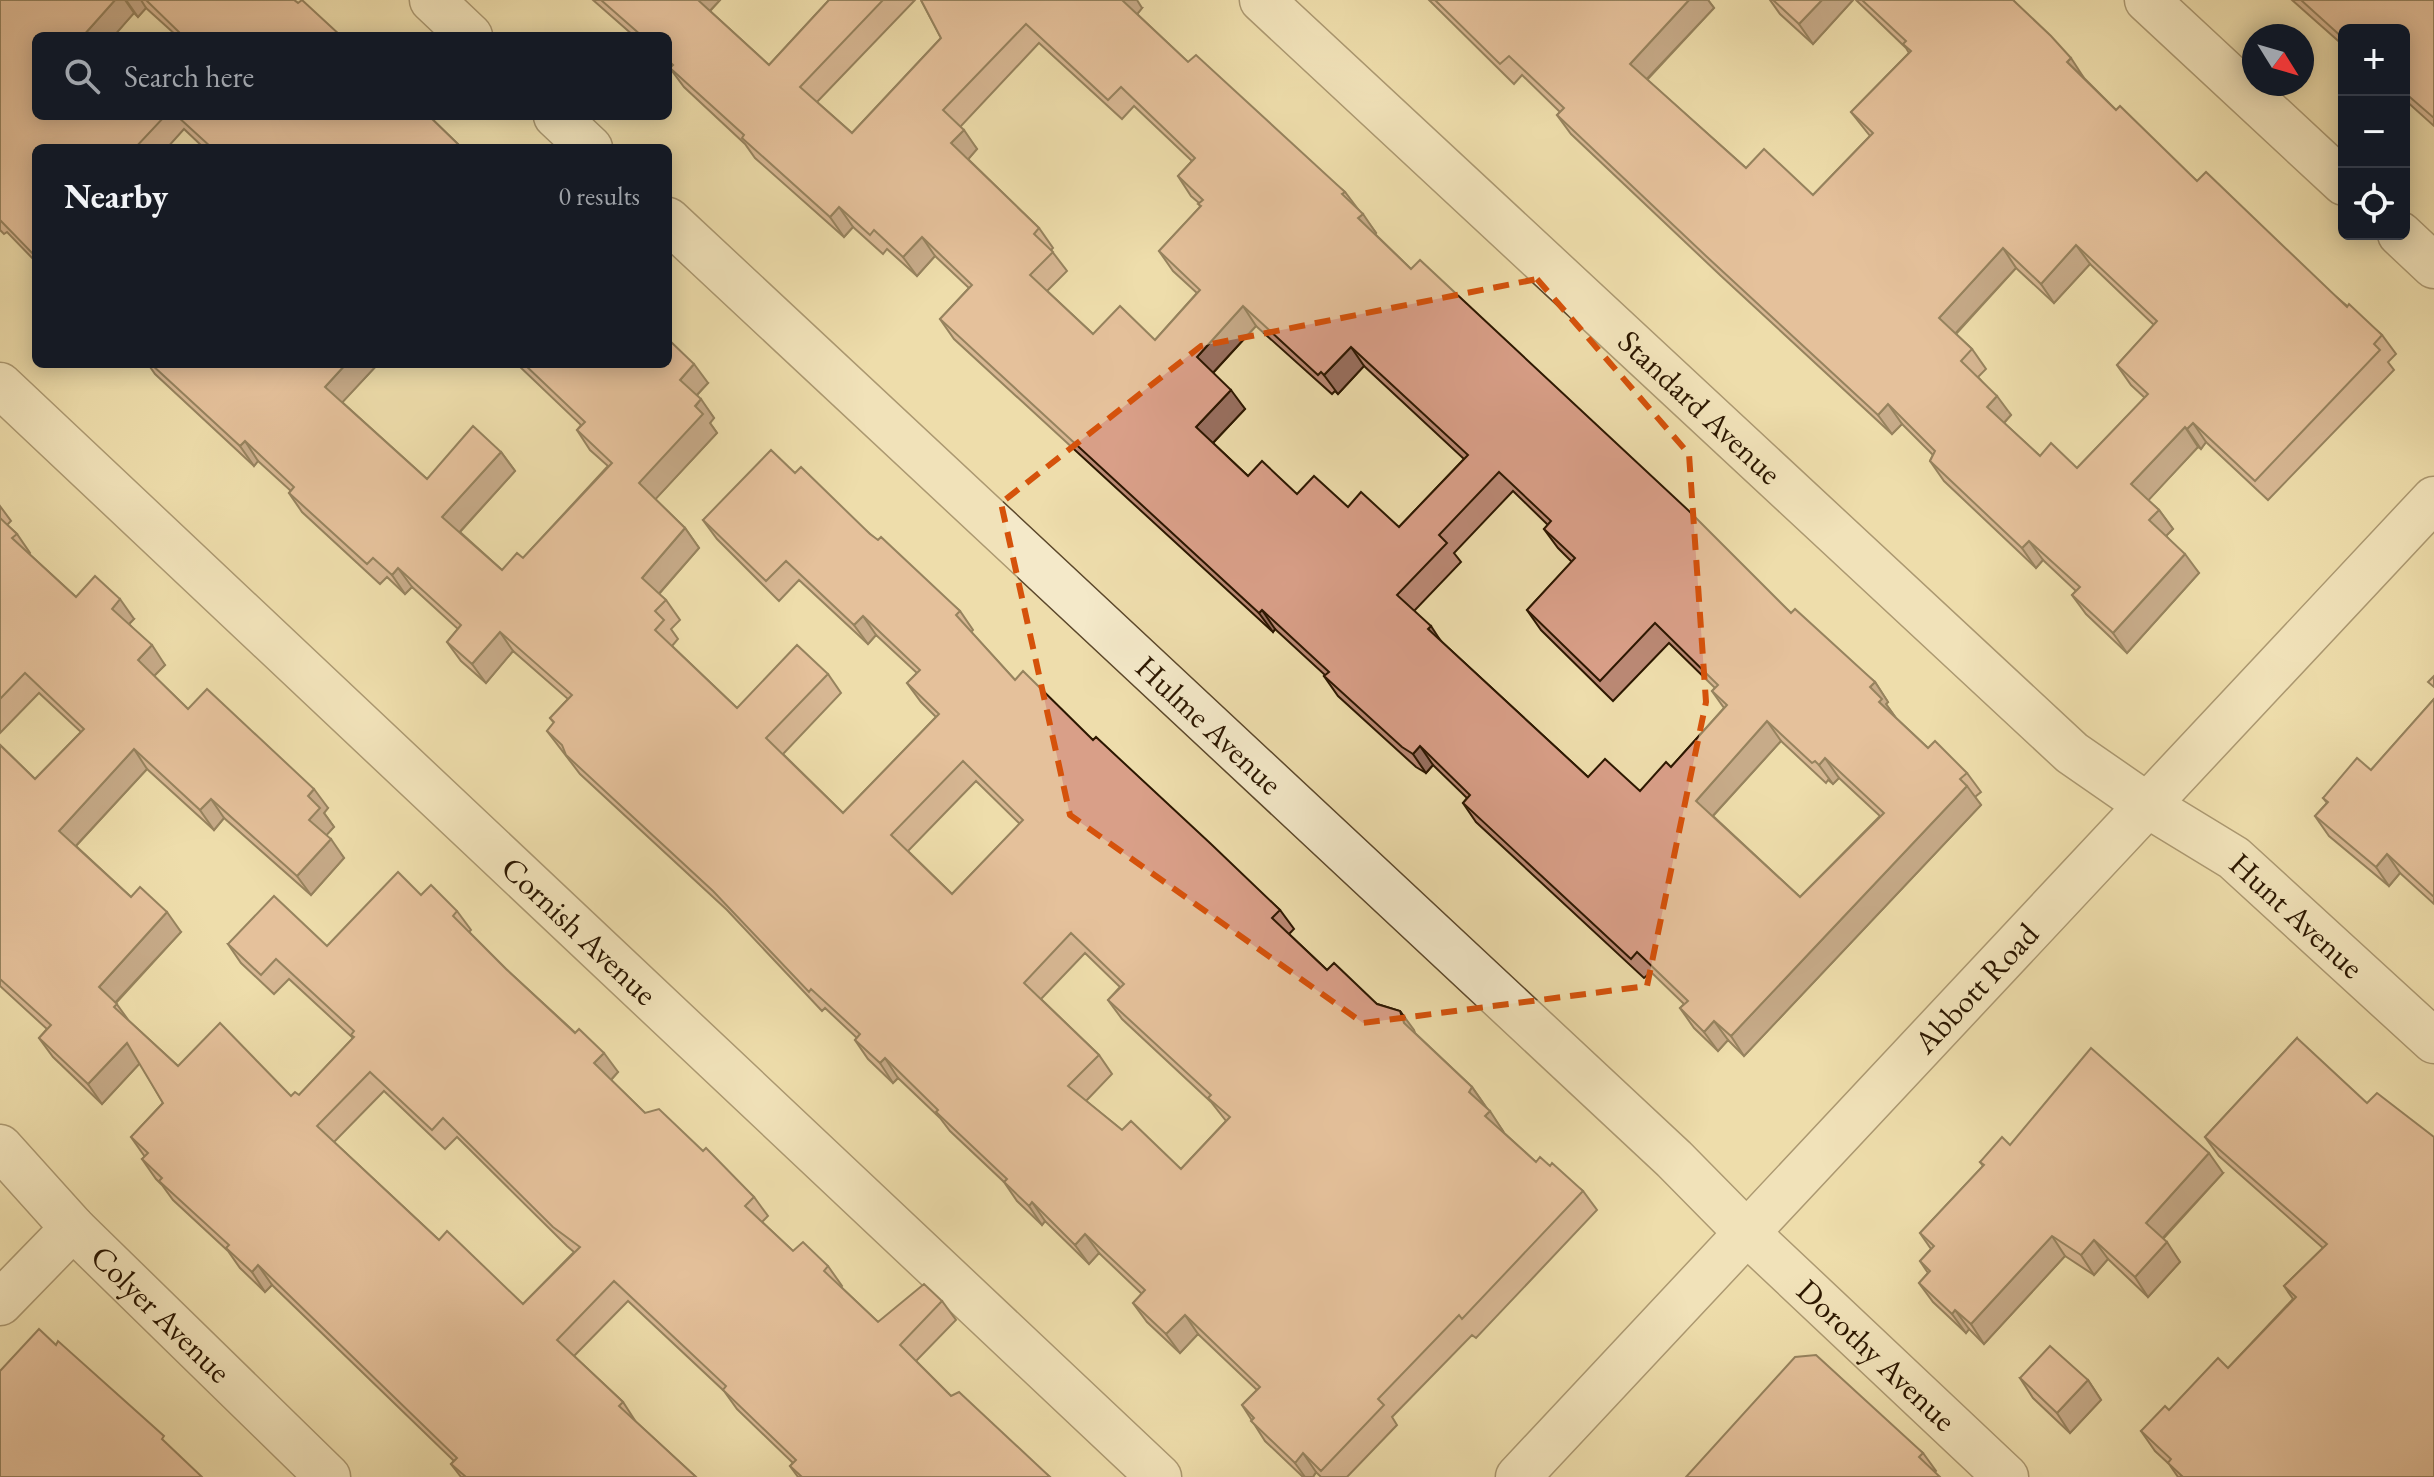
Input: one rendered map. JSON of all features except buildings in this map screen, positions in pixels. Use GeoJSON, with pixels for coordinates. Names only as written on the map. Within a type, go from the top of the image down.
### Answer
{"type":"FeatureCollection","features":[{"type":"Feature","properties":{"kind":"street"},"geometry":{"type":"LineString","coordinates":[[432,0],[466,32]]}},
{"type":"Feature","properties":{"kind":"street","name":"Standard Avenue"},"geometry":{"type":"LineString","coordinates":[[1262,0],[2072,753],[2147,805]]}},
{"type":"Feature","properties":{"kind":"street"},"geometry":{"type":"LineString","coordinates":[[2147,0],[2338,177]]}},
{"type":"Feature","properties":{"kind":"street"},"geometry":{"type":"LineString","coordinates":[[560,120],[586,144]]}},
{"type":"Feature","properties":{"kind":"street","name":"Hulme Avenue"},"geometry":{"type":"LineString","coordinates":[[672,224],[1674,1159],[1747,1233]]}},
{"type":"Feature","properties":{"kind":"street"},"geometry":{"type":"LineString","coordinates":[[2406,240],[2434,266]]}},
{"type":"Feature","properties":{"kind":"street","name":"Cornish Avenue"},"geometry":{"type":"LineString","coordinates":[[0,385],[1159,1477]]}},
{"type":"Feature","properties":{"kind":"street","name":"Abbott Road"},"geometry":{"type":"LineString","coordinates":[[1518,1477],[2434,499]]}},
{"type":"Feature","properties":{"kind":"street","name":"Hunt Avenue"},"geometry":{"type":"LineString","coordinates":[[2147,805],[2234,858],[2434,1041]]}},
{"type":"Feature","properties":{"kind":"street","name":"Colyer Avenue"},"geometry":{"type":"LineString","coordinates":[[0,1147],[73,1228],[328,1477]]}},
{"type":"Feature","properties":{"kind":"street"},"geometry":{"type":"LineString","coordinates":[[0,1303],[73,1228]]}},
{"type":"Feature","properties":{"kind":"street","name":"Dorothy Avenue"},"geometry":{"type":"LineString","coordinates":[[1747,1233],[2006,1477]]}},
{"type":"Feature","properties":{"kind":"highlighted area"},"geometry":{"type":"Polygon","coordinates":[[[1537,279],[1689,454],[1706,702],[1647,986],[1363,1023],[1070,815],[1001,503],[1201,346],[1537,279]]]}}]}
